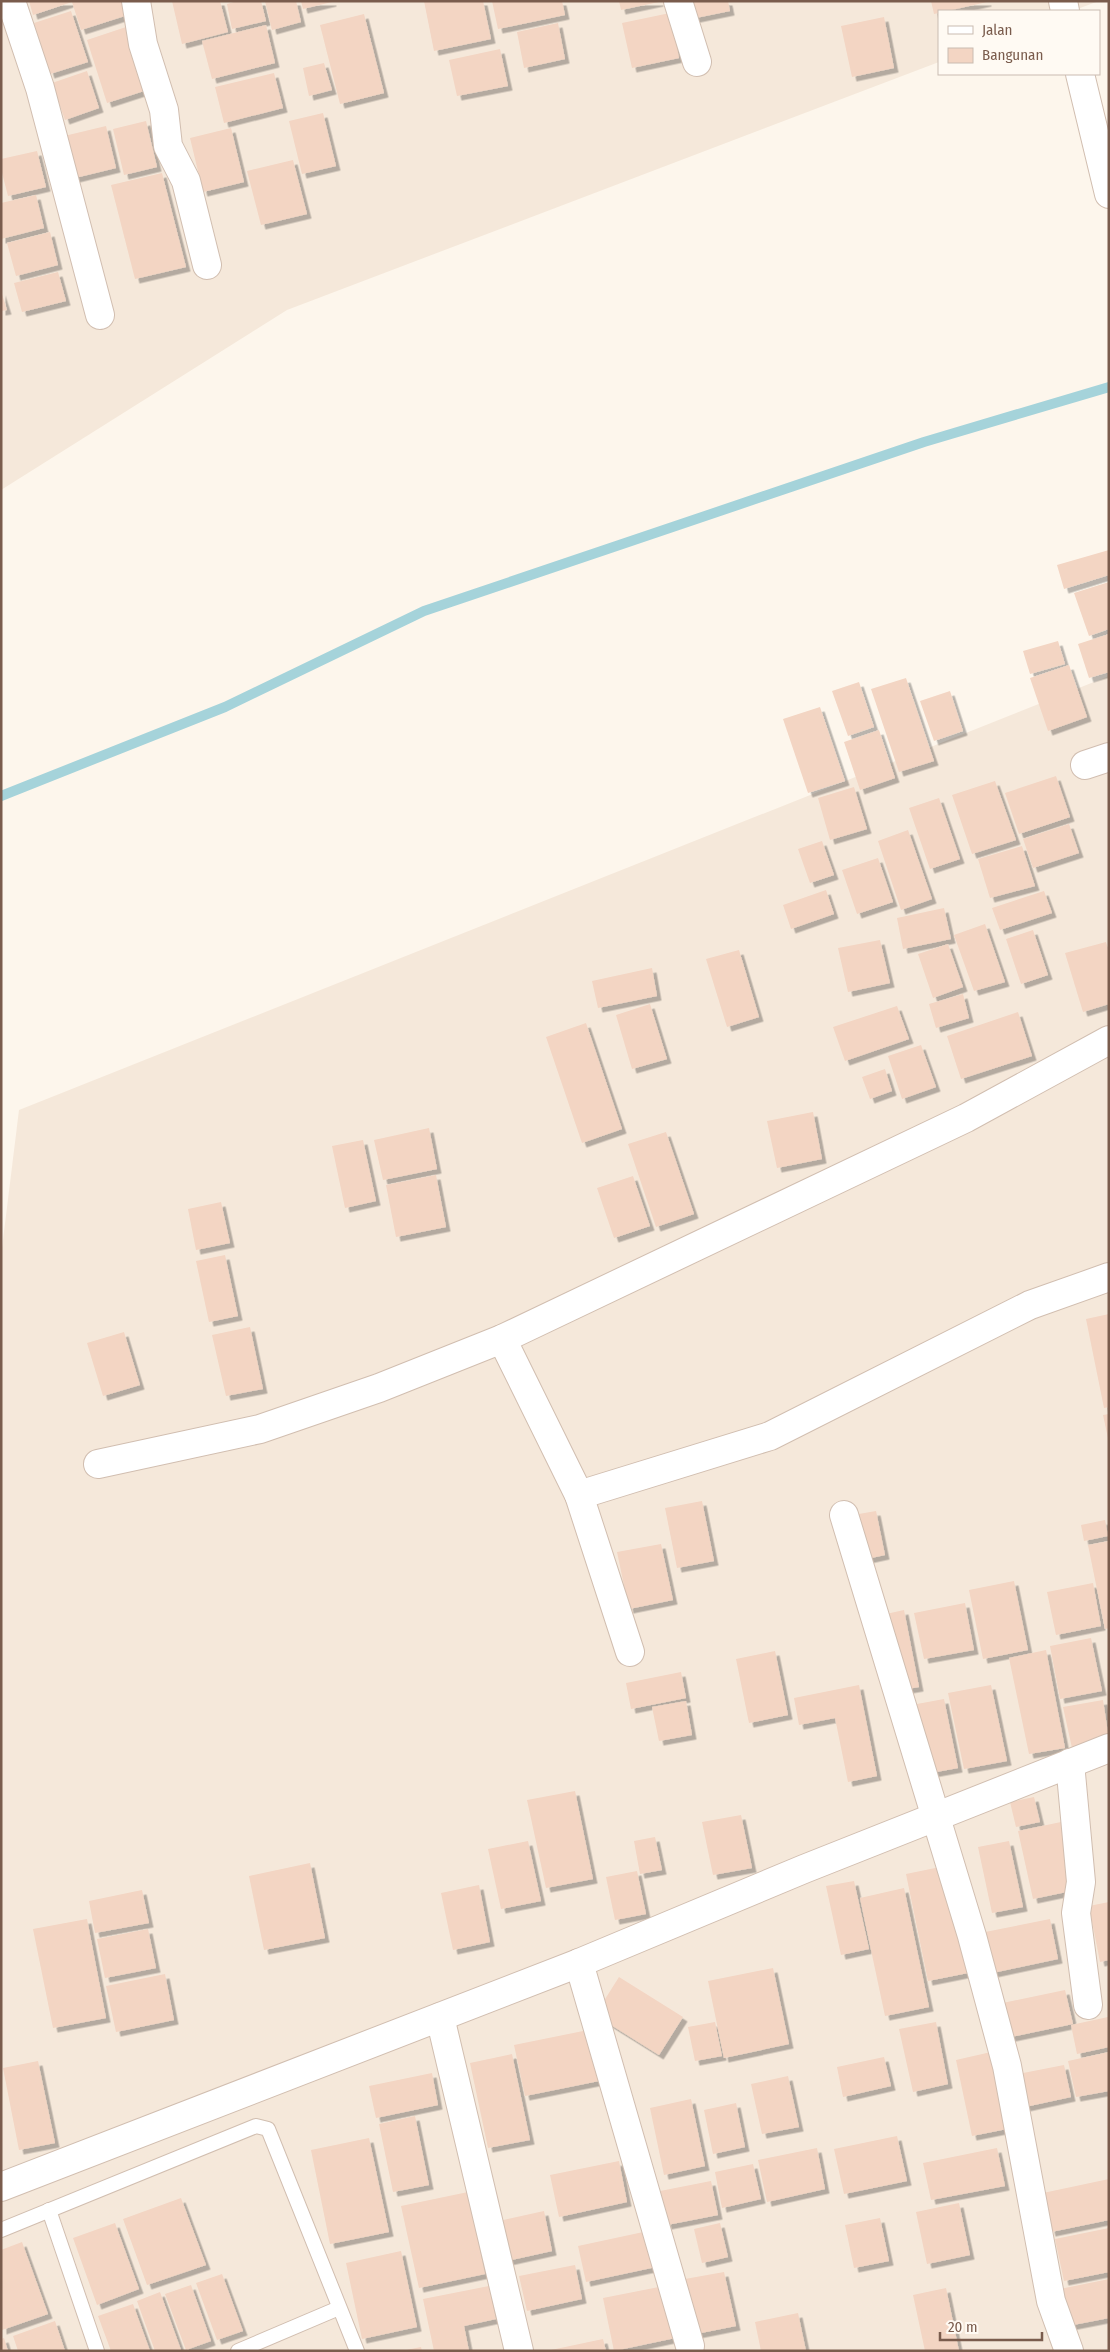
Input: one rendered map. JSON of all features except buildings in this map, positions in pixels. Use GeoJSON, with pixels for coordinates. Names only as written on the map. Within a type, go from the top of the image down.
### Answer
{"type":"FeatureCollection","features":[{"type":"Feature","properties":{"kind":"street"},"geometry":{"type":"LineString","coordinates":[[11,1],[40,88],[100,315]]}},
{"type":"Feature","properties":{"kind":"street"},"geometry":{"type":"LineString","coordinates":[[136,1],[142,44],[164,110],[168,146],[186,181],[207,265]]}},
{"type":"Feature","properties":{"kind":"street"},"geometry":{"type":"LineString","coordinates":[[678,1],[696,62]]}},
{"type":"Feature","properties":{"kind":"street"},"geometry":{"type":"LineString","coordinates":[[1080,75],[1109,194]]}},
{"type":"Feature","properties":{"kind":"street"},"geometry":{"type":"LineString","coordinates":[[98,1464],[260,1429],[379,1388],[502,1340],[966,1118],[1109,1040]]}},
{"type":"Feature","properties":{"kind":"street"},"geometry":{"type":"LineString","coordinates":[[580,1495],[770,1436],[1030,1305],[1109,1277]]}},
{"type":"Feature","properties":{"kind":"street"},"geometry":{"type":"LineString","coordinates":[[502,1340],[580,1495],[630,1652]]}},
{"type":"Feature","properties":{"kind":"street"},"geometry":{"type":"LineString","coordinates":[[844,1515],[972,1936],[1007,2066],[1051,2301],[1069,2351]]}},
{"type":"Feature","properties":{"kind":"street"},"geometry":{"type":"LineString","coordinates":[[1,2187],[579,1963],[804,1869],[1109,1748]]}},
{"type":"Feature","properties":{"kind":"street"},"geometry":{"type":"LineString","coordinates":[[1070,1764],[1081,1882],[1076,1913],[1088,2005]]}},
{"type":"Feature","properties":{"kind":"street"},"geometry":{"type":"LineString","coordinates":[[579,1963],[690,2346]]}},
{"type":"Feature","properties":{"kind":"street"},"geometry":{"type":"LineString","coordinates":[[440,2017],[519,2351]]}},
{"type":"Feature","properties":{"kind":"lane"},"geometry":{"type":"LineString","coordinates":[[1,2230],[256,2126],[268,2129],[357,2351]]}},
{"type":"Feature","properties":{"kind":"lane"},"geometry":{"type":"LineString","coordinates":[[49,2210],[97,2351]]}},
{"type":"Feature","properties":{"kind":"lane"},"geometry":{"type":"LineString","coordinates":[[238,2351],[339,2308]]}},
{"type":"Feature","properties":{"kind":"shaded area"},"geometry":{"type":"Polygon","coordinates":[[[1,1],[1099,1],[1075,10],[938,10],[938,62],[287,310],[1,490],[1,1]]]}},
{"type":"Feature","properties":{"kind":"shaded area"},"geometry":{"type":"Polygon","coordinates":[[[1109,676],[1109,2351],[1,2351],[1,1256],[19,1110],[1109,676]]]}},
{"type":"Feature","properties":{"kind":"waterway"},"geometry":{"type":"LineString","coordinates":[[1,796],[225,707],[424,611],[924,442],[1109,387]]}}]}
